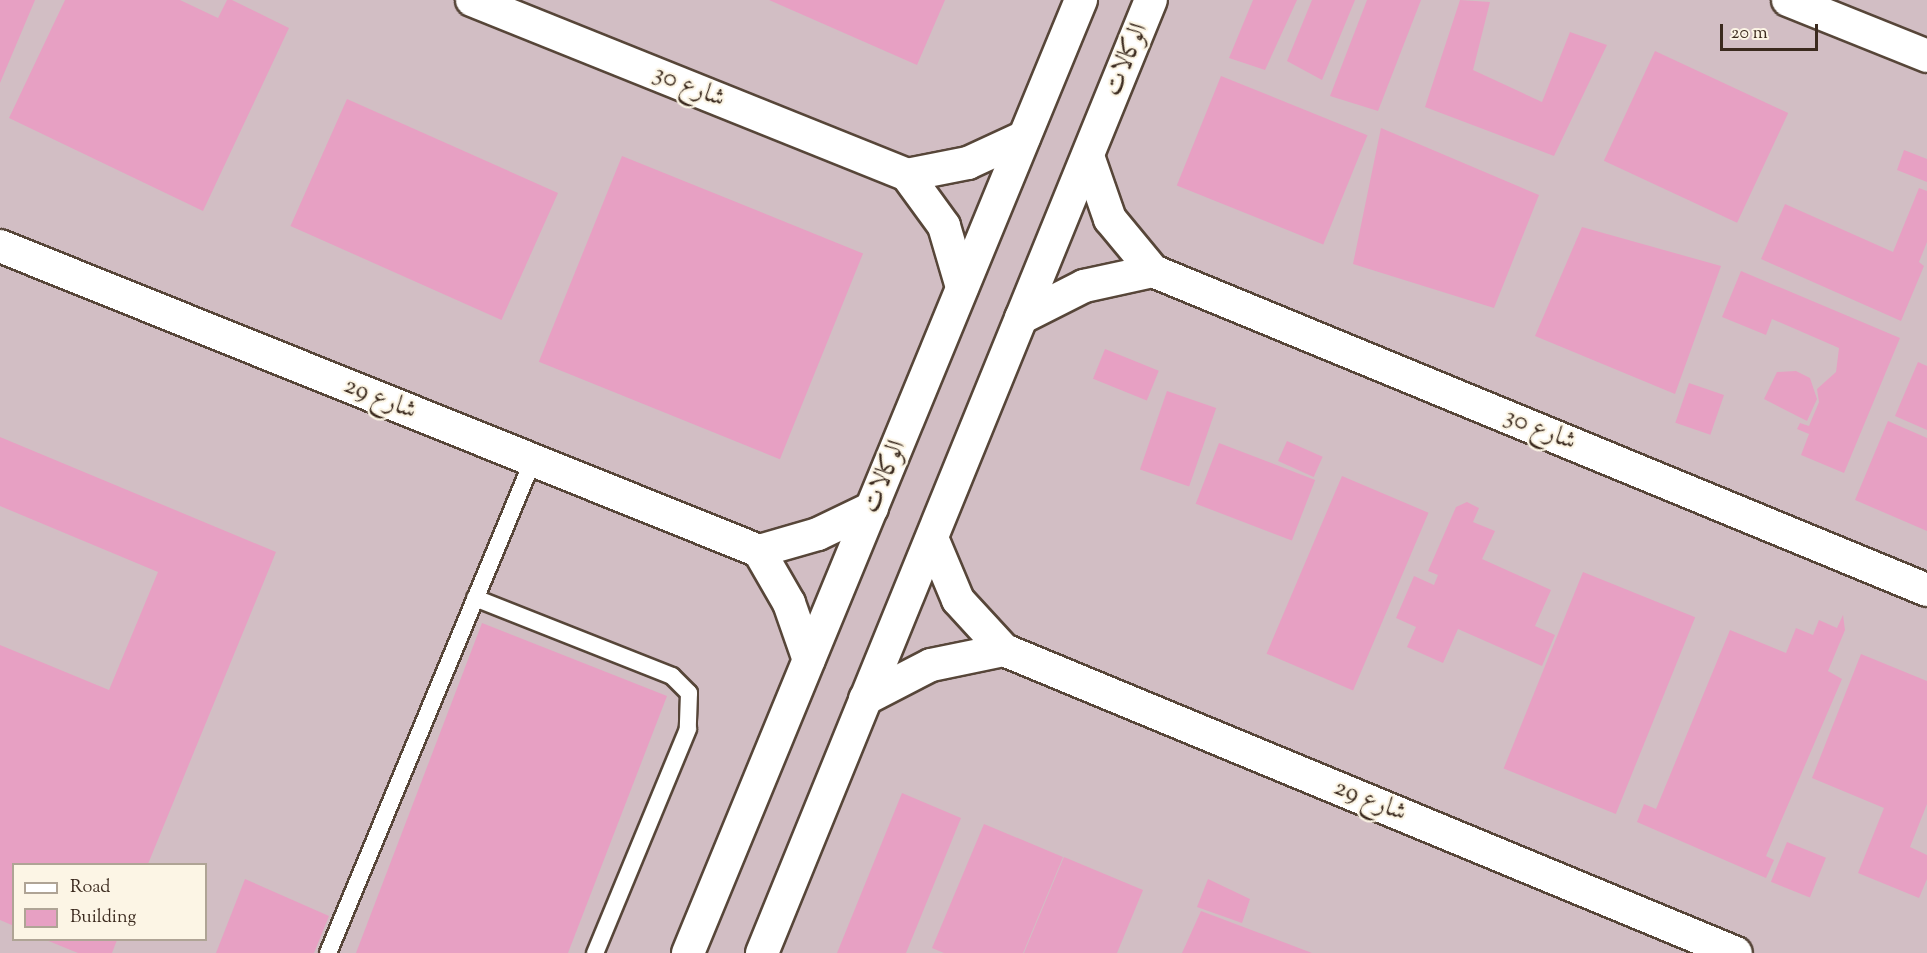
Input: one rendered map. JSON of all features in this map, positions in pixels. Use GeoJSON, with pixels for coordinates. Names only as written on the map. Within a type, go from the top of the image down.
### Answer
{"type":"FeatureCollection","features":[{"type":"Feature","properties":{"kind":"street","name":"شارع 30"},"geometry":{"type":"LineString","coordinates":[[472,0],[907,175]]}},
{"type":"Feature","properties":{"kind":"street","name":"الوكالات"},"geometry":{"type":"LineString","coordinates":[[688,953],[1081,0]]}},
{"type":"Feature","properties":{"kind":"street","name":"الوكالات"},"geometry":{"type":"LineString","coordinates":[[762,953],[1151,0]]}},
{"type":"Feature","properties":{"kind":"street"},"geometry":{"type":"LineString","coordinates":[[1788,0],[1927,57]]}},
{"type":"Feature","properties":{"kind":"street"},"geometry":{"type":"LineString","coordinates":[[962,287],[944,226],[907,175],[968,163],[1024,137]]}},
{"type":"Feature","properties":{"kind":"street","name":"شارع 30"},"geometry":{"type":"LineString","coordinates":[[1088,156],[1110,219],[1153,271],[1927,590]]}},
{"type":"Feature","properties":{"kind":"street","name":"شارع 29"},"geometry":{"type":"LineString","coordinates":[[0,246],[759,551]]}},
{"type":"Feature","properties":{"kind":"street"},"geometry":{"type":"LineString","coordinates":[[1022,318],[1084,286],[1153,271]]}},
{"type":"Feature","properties":{"kind":"street"},"geometry":{"type":"LineString","coordinates":[[809,660],[789,603],[759,551],[818,534],[872,508]]}},
{"type":"Feature","properties":{"kind":"street","name":"شارع 29"},"geometry":{"type":"LineString","coordinates":[[932,538],[958,600],[1004,650],[1736,953]]}},
{"type":"Feature","properties":{"kind":"street"},"geometry":{"type":"LineString","coordinates":[[865,699],[931,665],[1004,650]]}},
{"type":"Feature","properties":{"kind":"lane"},"geometry":{"type":"LineString","coordinates":[[328,953],[533,460]]}},
{"type":"Feature","properties":{"kind":"lane"},"geometry":{"type":"LineString","coordinates":[[475,598],[672,676],[688,693],[688,729],[595,953]]}},
{"type":"Feature","properties":{"kind":"shaded area"},"geometry":{"type":"Polygon","coordinates":[[[0,0],[1927,0],[1927,953],[0,953],[0,0]]]}},
{"type":"Feature","properties":{"kind":"building"},"geometry":{"type":"Polygon","coordinates":[[[0,0],[35,0],[0,83],[0,0]]]}},
{"type":"Feature","properties":{"kind":"building"},"geometry":{"type":"Polygon","coordinates":[[[65,0],[180,0],[218,18],[227,0],[232,0],[289,28],[203,211],[9,118],[65,0]]]}},
{"type":"Feature","properties":{"kind":"building"},"geometry":{"type":"Polygon","coordinates":[[[769,0],[945,0],[917,65],[769,0]]]}},
{"type":"Feature","properties":{"kind":"building"},"geometry":{"type":"Polygon","coordinates":[[[1253,0],[1297,0],[1265,70],[1229,58],[1253,0]]]}},
{"type":"Feature","properties":{"kind":"building"},"geometry":{"type":"Polygon","coordinates":[[[1312,0],[1355,0],[1322,80],[1287,61],[1312,0]]]}},
{"type":"Feature","properties":{"kind":"building"},"geometry":{"type":"Polygon","coordinates":[[[1367,0],[1421,0],[1378,111],[1330,96],[1367,0]]]}},
{"type":"Feature","properties":{"kind":"building"},"geometry":{"type":"Polygon","coordinates":[[[1460,0],[1490,2],[1473,70],[1542,102],[1570,32],[1607,45],[1554,156],[1425,107],[1460,0]]]}},
{"type":"Feature","properties":{"kind":"building"},"geometry":{"type":"Polygon","coordinates":[[[1655,51],[1788,113],[1737,223],[1604,161],[1655,51]]]}},
{"type":"Feature","properties":{"kind":"building"},"geometry":{"type":"Polygon","coordinates":[[[1221,76],[1367,135],[1323,245],[1177,185],[1221,76]]]}},
{"type":"Feature","properties":{"kind":"building"},"geometry":{"type":"Polygon","coordinates":[[[347,99],[558,193],[501,320],[290,226],[347,99]]]}},
{"type":"Feature","properties":{"kind":"building"},"geometry":{"type":"Polygon","coordinates":[[[1381,128],[1539,195],[1494,308],[1353,264],[1381,128]]]}},
{"type":"Feature","properties":{"kind":"building"},"geometry":{"type":"Polygon","coordinates":[[[1904,150],[1927,159],[1927,182],[1897,170],[1904,150]]]}},
{"type":"Feature","properties":{"kind":"building"},"geometry":{"type":"Polygon","coordinates":[[[622,156],[863,253],[780,459],[539,362],[622,156]]]}},
{"type":"Feature","properties":{"kind":"building"},"geometry":{"type":"Polygon","coordinates":[[[1919,188],[1927,191],[1927,242],[1919,262],[1924,266],[1901,321],[1761,259],[1785,204],[1893,252],[1919,188]]]}},
{"type":"Feature","properties":{"kind":"building"},"geometry":{"type":"Polygon","coordinates":[[[1582,227],[1721,266],[1675,394],[1535,336],[1582,227]]]}},
{"type":"Feature","properties":{"kind":"building"},"geometry":{"type":"Polygon","coordinates":[[[1741,271],[1900,338],[1844,473],[1801,455],[1809,434],[1797,429],[1800,423],[1809,426],[1819,402],[1817,389],[1836,372],[1839,348],[1772,319],[1766,335],[1722,317],[1741,271]]]}},
{"type":"Feature","properties":{"kind":"building"},"geometry":{"type":"Polygon","coordinates":[[[1105,349],[1159,371],[1147,400],[1093,379],[1105,349]]]}},
{"type":"Feature","properties":{"kind":"building"},"geometry":{"type":"Polygon","coordinates":[[[1918,362],[1927,366],[1927,430],[1895,416],[1918,362]]]}},
{"type":"Feature","properties":{"kind":"building"},"geometry":{"type":"Polygon","coordinates":[[[1796,371],[1810,378],[1817,399],[1807,421],[1764,399],[1777,372],[1796,371]]]}},
{"type":"Feature","properties":{"kind":"building"},"geometry":{"type":"Polygon","coordinates":[[[1689,383],[1724,395],[1710,435],[1675,423],[1689,383]]]}},
{"type":"Feature","properties":{"kind":"building"},"geometry":{"type":"Polygon","coordinates":[[[1167,391],[1216,408],[1189,486],[1140,469],[1167,391]]]}},
{"type":"Feature","properties":{"kind":"building"},"geometry":{"type":"Polygon","coordinates":[[[1888,421],[1927,438],[1927,531],[1855,500],[1888,421]]]}},
{"type":"Feature","properties":{"kind":"building"},"geometry":{"type":"Polygon","coordinates":[[[0,437],[276,552],[148,863],[12,863],[12,925],[0,920],[0,645],[109,690],[158,572],[0,506],[0,437]]]}},
{"type":"Feature","properties":{"kind":"building"},"geometry":{"type":"Polygon","coordinates":[[[1287,441],[1323,457],[1314,477],[1278,461],[1287,441]]]}},
{"type":"Feature","properties":{"kind":"building"},"geometry":{"type":"Polygon","coordinates":[[[1219,443],[1315,480],[1292,541],[1196,504],[1219,443]]]}},
{"type":"Feature","properties":{"kind":"building"},"geometry":{"type":"Polygon","coordinates":[[[1342,476],[1429,513],[1353,690],[1267,654],[1342,476]]]}},
{"type":"Feature","properties":{"kind":"building"},"geometry":{"type":"Polygon","coordinates":[[[1467,502],[1479,508],[1473,522],[1495,531],[1482,559],[1551,590],[1535,626],[1555,635],[1542,666],[1458,629],[1443,663],[1407,647],[1416,627],[1396,618],[1414,576],[1434,585],[1438,575],[1428,571],[1456,507],[1467,502]]]}},
{"type":"Feature","properties":{"kind":"building"},"geometry":{"type":"Polygon","coordinates":[[[1583,572],[1695,617],[1616,814],[1504,769],[1583,572]]]}},
{"type":"Feature","properties":{"kind":"building"},"geometry":{"type":"Polygon","coordinates":[[[1843,615],[1845,630],[1828,671],[1842,679],[1766,856],[1774,860],[1766,878],[1637,822],[1644,804],[1656,809],[1730,630],[1786,653],[1796,628],[1813,635],[1819,620],[1837,628],[1843,615]]]}},
{"type":"Feature","properties":{"kind":"building"},"geometry":{"type":"Polygon","coordinates":[[[482,623],[667,696],[568,953],[356,953],[482,623]]]}},
{"type":"Feature","properties":{"kind":"building"},"geometry":{"type":"Polygon","coordinates":[[[1861,654],[1927,681],[1927,804],[1910,847],[1927,855],[1927,879],[1919,898],[1858,873],[1884,808],[1812,778],[1861,654]]]}},
{"type":"Feature","properties":{"kind":"building"},"geometry":{"type":"Polygon","coordinates":[[[902,793],[961,818],[906,953],[837,953],[902,793]]]}},
{"type":"Feature","properties":{"kind":"building"},"geometry":{"type":"Polygon","coordinates":[[[984,824],[1063,857],[1023,953],[944,953],[932,948],[984,824]]]}},
{"type":"Feature","properties":{"kind":"building"},"geometry":{"type":"Polygon","coordinates":[[[1787,842],[1826,858],[1810,898],[1771,882],[1787,842]]]}},
{"type":"Feature","properties":{"kind":"building"},"geometry":{"type":"Polygon","coordinates":[[[1064,857],[1143,890],[1117,953],[1024,953],[1064,857]]]}},
{"type":"Feature","properties":{"kind":"building"},"geometry":{"type":"Polygon","coordinates":[[[245,879],[329,916],[314,953],[216,953],[245,879]]]}},
{"type":"Feature","properties":{"kind":"building"},"geometry":{"type":"Polygon","coordinates":[[[1208,879],[1250,899],[1242,923],[1197,907],[1208,879]]]}},
{"type":"Feature","properties":{"kind":"building"},"geometry":{"type":"Polygon","coordinates":[[[1201,911],[1312,953],[1182,953],[1201,911]]]}},
{"type":"Feature","properties":{"kind":"building"},"geometry":{"type":"Polygon","coordinates":[[[48,941],[117,941],[112,953],[78,953],[48,941]]]}}]}
